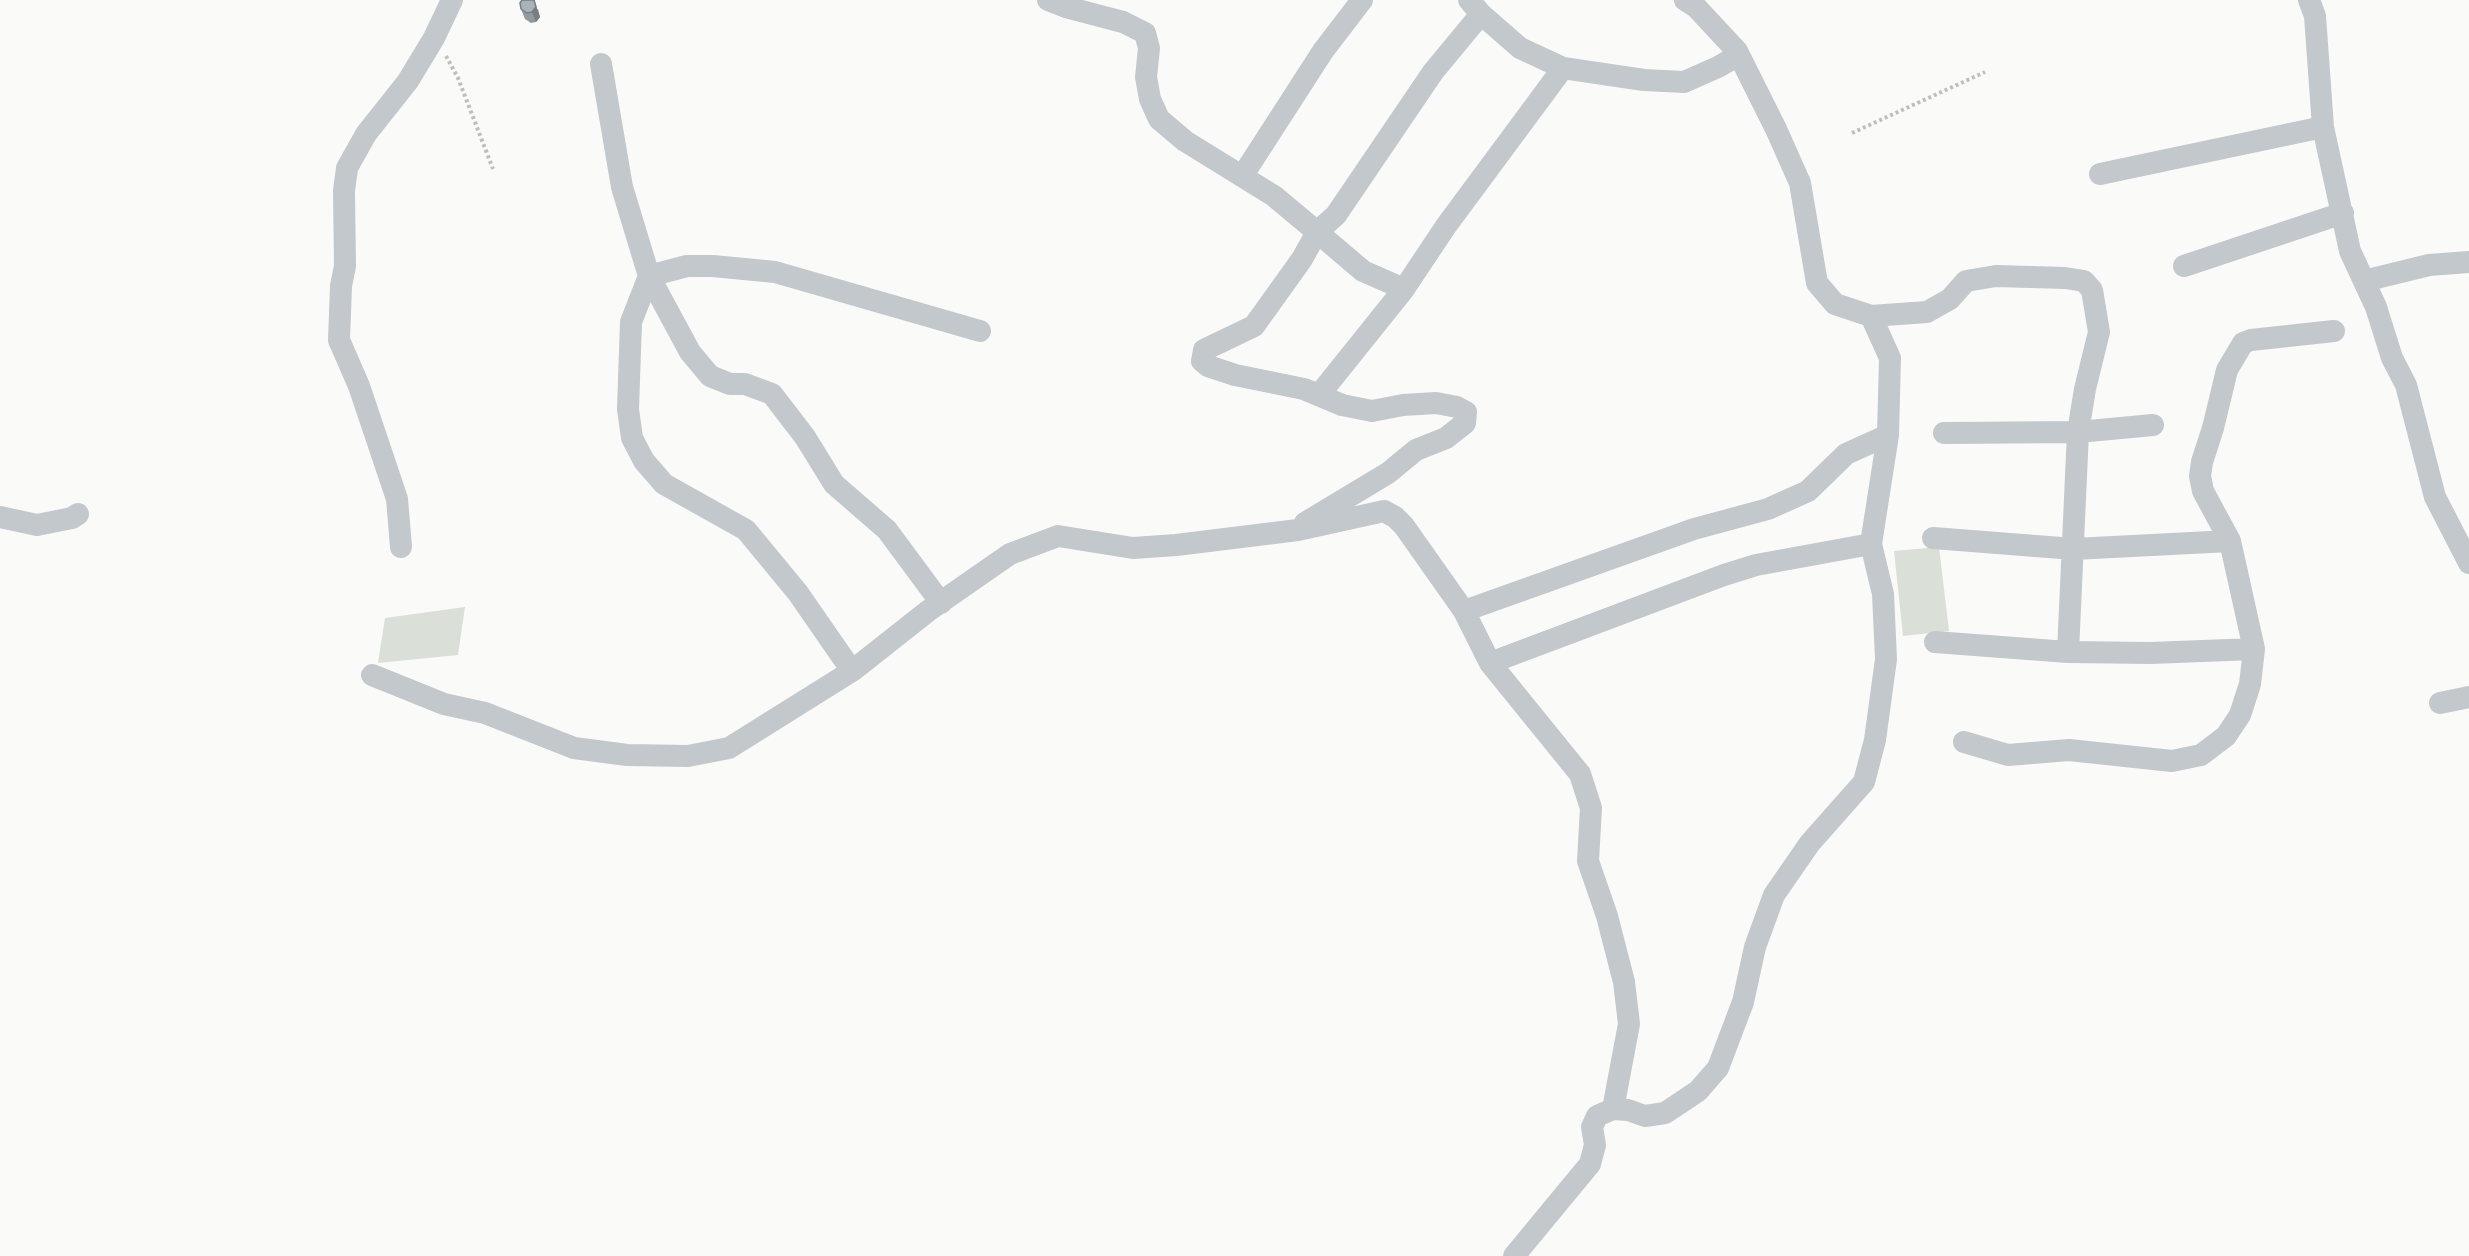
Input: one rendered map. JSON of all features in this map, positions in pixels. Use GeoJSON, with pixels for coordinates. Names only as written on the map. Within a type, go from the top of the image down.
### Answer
{"type":"FeatureCollection","features":[{"type":"Feature","properties":{"kind":"street"},"geometry":{"type":"LineString","coordinates":[[401,547],[397,499],[359,386],[339,340],[345,266],[344,191],[347,168],[361,143],[408,81],[452,0]]}},
{"type":"Feature","properties":{"kind":"street"},"geometry":{"type":"LineString","coordinates":[[1048,0],[1066,8],[1123,22],[1145,33],[1149,48],[1146,77],[1150,99],[1159,119],[1185,141],[1274,196],[1363,271],[1404,289]]}},
{"type":"Feature","properties":{"kind":"street"},"geometry":{"type":"LineString","coordinates":[[1243,175],[1323,51],[1362,0]]}},
{"type":"Feature","properties":{"kind":"street"},"geometry":{"type":"LineString","coordinates":[[1685,0],[1696,7],[1739,55],[1800,183],[1817,283],[1835,304],[1871,316],[1927,312],[1950,299],[1966,281],[1996,276],[2040,276],[2084,281],[2092,290],[2099,332],[2085,389],[2078,432],[2068,652]]}},
{"type":"Feature","properties":{"kind":"street"},"geometry":{"type":"LineString","coordinates":[[2309,0],[2315,16],[2323,127],[2350,250],[2376,307],[2392,358],[2406,385],[2435,497],[2469,563]]}},
{"type":"Feature","properties":{"kind":"street"},"geometry":{"type":"LineString","coordinates":[[1298,530],[1307,520],[1388,473],[1416,450],[1446,438],[1465,423],[1466,412],[1456,407],[1436,403],[1372,411],[1342,405],[1304,389],[1235,375],[1208,366],[1202,361],[1204,350],[1254,326],[1302,259],[1317,232],[1336,215],[1475,7],[1520,48],[1563,68],[1644,80],[1684,82],[1718,68],[1739,55]]}},
{"type":"Feature","properties":{"kind":"street"},"geometry":{"type":"LineString","coordinates":[[601,64],[622,187],[649,276],[690,352],[710,376],[730,384],[745,384],[772,394],[805,437],[834,484],[887,530],[941,603]]}},
{"type":"Feature","properties":{"kind":"street"},"geometry":{"type":"LineString","coordinates":[[1319,395],[1404,289],[1446,226],[1563,68]]}},
{"type":"Feature","properties":{"kind":"street"},"geometry":{"type":"LineString","coordinates":[[2100,174],[2323,127]]}},
{"type":"Feature","properties":{"kind":"street"},"geometry":{"type":"LineString","coordinates":[[2184,266],[2343,213]]}},
{"type":"Feature","properties":{"kind":"street"},"geometry":{"type":"LineString","coordinates":[[2364,281],[2429,265],[2469,262]]}},
{"type":"Feature","properties":{"kind":"street"},"geometry":{"type":"LineString","coordinates":[[649,276],[687,266],[750,268],[775,272],[980,331]]}},
{"type":"Feature","properties":{"kind":"street"},"geometry":{"type":"LineString","coordinates":[[649,276],[631,322],[628,397],[632,438],[644,461],[664,484],[746,530],[798,593],[852,671]]}},
{"type":"Feature","properties":{"kind":"street"},"geometry":{"type":"LineString","coordinates":[[1514,1256],[1590,1164],[1595,1145],[1594,1121],[1601,1113],[1613,1109],[1628,1110],[1645,1116],[1665,1113],[1698,1091],[1718,1068],[1743,1002],[1755,947],[1774,895],[1810,843],[1864,782],[1875,740],[1886,659],[1883,594],[1871,544],[1888,435],[1890,358],[1871,316]]}},
{"type":"Feature","properties":{"kind":"street"},"geometry":{"type":"LineString","coordinates":[[1964,742],[2008,755],[2069,750],[2172,761],[2201,754],[2226,736],[2240,716],[2250,684],[2254,649],[2230,541],[2203,492],[2200,476],[2227,370],[2243,343],[2251,340],[2334,331]]}},
{"type":"Feature","properties":{"kind":"street"},"geometry":{"type":"LineString","coordinates":[[1944,433],[2078,432],[2153,425]]}},
{"type":"Feature","properties":{"kind":"street"},"geometry":{"type":"LineString","coordinates":[[1464,611],[1694,529],[1768,509],[1808,491],[1846,454],[1888,435]]}},
{"type":"Feature","properties":{"kind":"street"},"geometry":{"type":"LineString","coordinates":[[372,675],[444,704],[485,713],[574,748],[627,755],[688,756],[729,748],[852,671],[1010,554],[1058,536],[1133,548],[1298,530],[1383,512],[1395,516],[1464,611],[1490,663],[1580,774],[1591,808],[1588,861],[1624,982],[1629,1024],[1613,1109]]}},
{"type":"Feature","properties":{"kind":"street"},"geometry":{"type":"LineString","coordinates":[[0,517],[37,525],[72,518],[78,514]]}},
{"type":"Feature","properties":{"kind":"street"},"geometry":{"type":"LineString","coordinates":[[1933,538],[2074,549],[2230,541]]}},
{"type":"Feature","properties":{"kind":"street"},"geometry":{"type":"LineString","coordinates":[[1490,663],[1756,565],[1871,544]]}},
{"type":"Feature","properties":{"kind":"street"},"geometry":{"type":"LineString","coordinates":[[1935,642],[2068,652],[2151,653],[2254,649]]}},
{"type":"Feature","properties":{"kind":"street"},"geometry":{"type":"LineString","coordinates":[[2439,703],[2469,697]]}},
{"type":"Feature","properties":{"kind":"path"},"geometry":{"type":"LineString","coordinates":[[430,43],[443,51],[458,78],[493,169]]}},
{"type":"Feature","properties":{"kind":"path"},"geometry":{"type":"LineString","coordinates":[[1852,134],[1985,72]]}},
{"type":"Feature","properties":{"kind":"shaded area"},"geometry":{"type":"Polygon","coordinates":[[[1939,547],[1949,631],[1903,636],[1894,551],[1939,547]]]}},
{"type":"Feature","properties":{"kind":"shaded area"},"geometry":{"type":"Polygon","coordinates":[[[465,607],[458,655],[378,663],[385,618],[465,607]]]}},
{"type":"Feature","properties":{"kind":"building"},"geometry":{"type":"Polygon","coordinates":[[[522,0],[534,0],[536,7],[532,12],[527,13],[521,9],[522,0]]]}}]}
